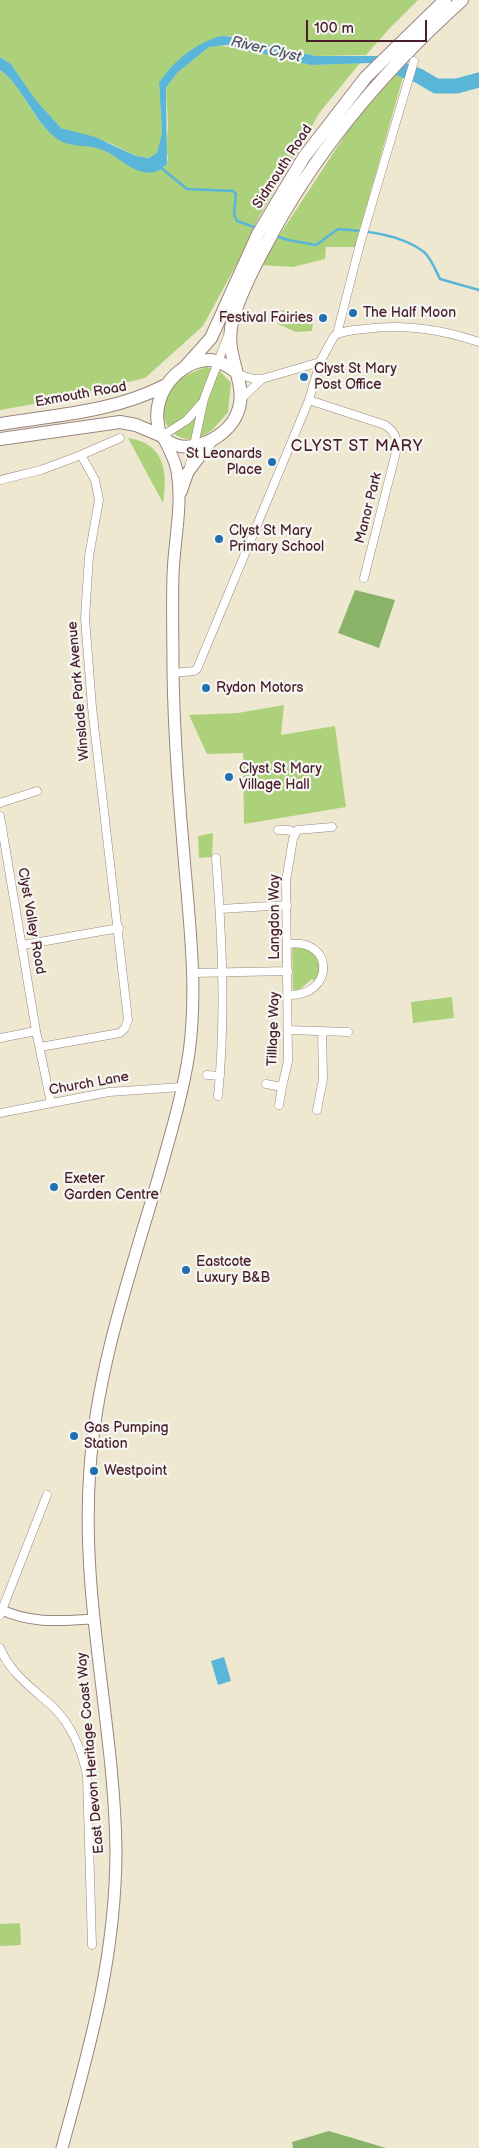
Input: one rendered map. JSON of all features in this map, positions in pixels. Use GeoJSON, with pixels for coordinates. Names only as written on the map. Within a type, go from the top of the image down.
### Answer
{"type":"FeatureCollection","features":[{"type":"Feature","properties":{"kind":"highway","name":"Sidmouth Road"},"geometry":{"type":"LineString","coordinates":[[277,212],[347,120],[406,53],[445,0]]}},
{"type":"Feature","properties":{"kind":"highway","name":"Sidmouth Road"},"geometry":{"type":"LineString","coordinates":[[164,386],[204,348],[211,338],[304,157],[366,78],[406,53],[462,0]]}},
{"type":"Feature","properties":{"kind":"highway","name":"Sidmouth Road"},"geometry":{"type":"LineString","coordinates":[[241,399],[241,385],[230,345],[230,329],[264,236]]}},
{"type":"Feature","properties":{"kind":"highway"},"geometry":{"type":"LineString","coordinates":[[179,372],[204,361],[217,361],[236,372]]}},
{"type":"Feature","properties":{"kind":"highway"},"geometry":{"type":"LineString","coordinates":[[163,438],[158,428],[156,408],[164,386]]}},
{"type":"Feature","properties":{"kind":"highway","name":"Exmouth Road"},"geometry":{"type":"LineString","coordinates":[[0,424],[118,406],[142,398],[164,386]]}},
{"type":"Feature","properties":{"kind":"highway"},"geometry":{"type":"LineString","coordinates":[[0,439],[120,422],[136,425],[178,445],[195,446],[215,437],[232,422],[241,399]]}},
{"type":"Feature","properties":{"kind":"main road"},"geometry":{"type":"LineString","coordinates":[[178,501],[188,472],[215,437]]}},
{"type":"Feature","properties":{"kind":"main road"},"geometry":{"type":"LineString","coordinates":[[163,438],[177,470],[178,501]]}},
{"type":"Feature","properties":{"kind":"main road","name":"East Devon Heritage Coast Way"},"geometry":{"type":"LineString","coordinates":[[62,2148],[87,2061],[106,1979],[115,1892],[115,1831],[110,1770],[92,1619],[88,1508],[90,1461],[98,1394],[119,1310],[175,1120],[192,1024],[194,973],[179,789],[173,673],[173,575],[178,501]]}},
{"type":"Feature","properties":{"kind":"street"},"geometry":{"type":"LineString","coordinates":[[173,673],[197,669],[309,400],[320,362],[336,334],[366,221],[407,84],[406,53]]}},
{"type":"Feature","properties":{"kind":"street"},"geometry":{"type":"LineString","coordinates":[[336,334],[348,330],[404,325],[431,328],[479,342]]}},
{"type":"Feature","properties":{"kind":"street"},"geometry":{"type":"LineString","coordinates":[[188,472],[204,399],[230,329]]}},
{"type":"Feature","properties":{"kind":"street"},"geometry":{"type":"LineString","coordinates":[[236,372],[254,379],[262,379],[320,362]]}},
{"type":"Feature","properties":{"kind":"street"},"geometry":{"type":"LineString","coordinates":[[241,399],[262,379]]}},
{"type":"Feature","properties":{"kind":"street"},"geometry":{"type":"LineString","coordinates":[[163,438],[187,420],[204,399]]}},
{"type":"Feature","properties":{"kind":"street","name":"Manor Park"},"geometry":{"type":"LineString","coordinates":[[309,400],[385,425],[393,431],[397,440],[397,448],[372,562],[364,578]]}},
{"type":"Feature","properties":{"kind":"street"},"geometry":{"type":"LineString","coordinates":[[0,480],[41,470],[120,438]]}},
{"type":"Feature","properties":{"kind":"street","name":"Winslade Park Avenue"},"geometry":{"type":"LineString","coordinates":[[40,1047],[120,1032],[125,1028],[128,1020],[119,928],[93,716],[85,618],[89,556],[99,500],[95,480],[81,455]]}},
{"type":"Feature","properties":{"kind":"street"},"geometry":{"type":"LineString","coordinates":[[0,803],[37,791]]}},
{"type":"Feature","properties":{"kind":"street","name":"Clyst Valley Road"},"geometry":{"type":"LineString","coordinates":[[0,816],[36,1031],[51,1103]]}},
{"type":"Feature","properties":{"kind":"street"},"geometry":{"type":"LineString","coordinates":[[278,830],[289,830],[294,833],[298,830],[332,827]]}},
{"type":"Feature","properties":{"kind":"street","name":"Langdon Way"},"geometry":{"type":"LineString","coordinates":[[288,971],[286,881],[294,833]]}},
{"type":"Feature","properties":{"kind":"street"},"geometry":{"type":"LineString","coordinates":[[216,858],[222,940],[221,974],[224,1034],[218,1096]]}},
{"type":"Feature","properties":{"kind":"street"},"geometry":{"type":"LineString","coordinates":[[220,909],[286,904]]}},
{"type":"Feature","properties":{"kind":"street"},"geometry":{"type":"LineString","coordinates":[[23,945],[119,928]]}},
{"type":"Feature","properties":{"kind":"street"},"geometry":{"type":"LineString","coordinates":[[288,944],[300,943],[312,947],[321,956],[324,967],[321,979],[315,987],[301,994],[288,995]]}},
{"type":"Feature","properties":{"kind":"street"},"geometry":{"type":"LineString","coordinates":[[194,973],[221,974],[288,971]]}},
{"type":"Feature","properties":{"kind":"street","name":"Tilllage Way"},"geometry":{"type":"LineString","coordinates":[[279,1104],[288,1061],[288,971]]}},
{"type":"Feature","properties":{"kind":"street"},"geometry":{"type":"LineString","coordinates":[[288,1030],[348,1032]]}},
{"type":"Feature","properties":{"kind":"street"},"geometry":{"type":"LineString","coordinates":[[0,1038],[36,1031]]}},
{"type":"Feature","properties":{"kind":"street"},"geometry":{"type":"LineString","coordinates":[[317,1110],[323,1079],[322,1032]]}},
{"type":"Feature","properties":{"kind":"street"},"geometry":{"type":"LineString","coordinates":[[207,1075],[220,1076]]}},
{"type":"Feature","properties":{"kind":"street","name":"Tilllage Way"},"geometry":{"type":"LineString","coordinates":[[266,1084],[282,1087]]}},
{"type":"Feature","properties":{"kind":"street","name":"Church Lane"},"geometry":{"type":"LineString","coordinates":[[0,1113],[109,1092],[182,1087]]}},
{"type":"Feature","properties":{"kind":"street"},"geometry":{"type":"LineString","coordinates":[[47,1495],[0,1611],[19,1617],[45,1621],[92,1619]]}},
{"type":"Feature","properties":{"kind":"street"},"geometry":{"type":"LineString","coordinates":[[0,1648],[8,1663],[32,1690],[53,1707],[70,1729],[79,1746],[87,1775],[92,1944]]}},
{"type":"Feature","properties":{"kind":"green space"},"geometry":{"type":"Polygon","coordinates":[[[0,0],[418,0],[366,55],[315,56],[231,36],[220,37],[200,45],[182,59],[159,83],[162,133],[157,153],[150,158],[136,156],[110,143],[61,128],[35,99],[11,64],[0,57],[0,0]]]}},
{"type":"Feature","properties":{"kind":"green space"},"geometry":{"type":"Polygon","coordinates":[[[216,45],[267,53],[311,65],[360,63],[320,112],[259,217],[240,258],[203,326],[145,378],[51,401],[0,410],[0,70],[8,76],[37,118],[58,138],[70,143],[101,149],[131,166],[161,170],[167,164],[168,157],[166,151],[168,126],[166,88],[177,73],[209,47],[216,45]]]}},
{"type":"Feature","properties":{"kind":"green space"},"geometry":{"type":"Polygon","coordinates":[[[395,75],[403,77],[355,247],[326,247],[325,259],[293,267],[260,265],[351,126],[395,75]]]}},
{"type":"Feature","properties":{"kind":"green space"},"geometry":{"type":"Polygon","coordinates":[[[273,309],[314,315],[312,331],[296,332],[278,324],[273,309]]]}},
{"type":"Feature","properties":{"kind":"green space"},"geometry":{"type":"Polygon","coordinates":[[[206,367],[219,370],[231,383],[228,412],[206,434],[194,439],[183,438],[167,426],[163,404],[167,393],[175,382],[190,373],[206,367]]]}},
{"type":"Feature","properties":{"kind":"green space"},"geometry":{"type":"Polygon","coordinates":[[[128,438],[150,446],[157,453],[164,471],[163,503],[128,438]]]}},
{"type":"Feature","properties":{"kind":"green space"},"geometry":{"type":"Polygon","coordinates":[[[355,590],[395,600],[379,648],[338,633],[355,590]]]}},
{"type":"Feature","properties":{"kind":"green space"},"geometry":{"type":"Polygon","coordinates":[[[284,705],[281,735],[335,726],[346,807],[244,824],[243,753],[207,754],[189,715],[238,713],[284,705]]]}},
{"type":"Feature","properties":{"kind":"green space"},"geometry":{"type":"Polygon","coordinates":[[[213,833],[212,857],[199,858],[198,836],[213,833]]]}},
{"type":"Feature","properties":{"kind":"green space"},"geometry":{"type":"Polygon","coordinates":[[[296,945],[312,950],[321,965],[316,982],[312,979],[298,991],[293,989],[292,946],[296,945]]]}},
{"type":"Feature","properties":{"kind":"green space"},"geometry":{"type":"Polygon","coordinates":[[[452,997],[454,1018],[413,1023],[411,1002],[452,997]]]}},
{"type":"Feature","properties":{"kind":"green space"},"geometry":{"type":"Polygon","coordinates":[[[20,1923],[21,1945],[0,1946],[0,1924],[20,1923]]]}},
{"type":"Feature","properties":{"kind":"green space"},"geometry":{"type":"Polygon","coordinates":[[[329,2131],[386,2148],[293,2148],[292,2142],[329,2131]]]}},
{"type":"Feature","properties":{"kind":"water"},"geometry":{"type":"Polygon","coordinates":[[[221,36],[237,37],[315,56],[378,56],[371,63],[311,65],[227,45],[209,47],[177,73],[166,88],[167,164],[159,170],[150,173],[132,168],[106,151],[72,145],[56,138],[41,123],[15,85],[0,70],[0,57],[11,64],[35,99],[61,128],[95,137],[136,156],[149,158],[157,153],[162,133],[159,83],[178,60],[194,48],[221,36]]]}},
{"type":"Feature","properties":{"kind":"water"},"geometry":{"type":"Polygon","coordinates":[[[224,1657],[231,1681],[218,1685],[211,1661],[224,1657]]]}},
{"type":"Feature","properties":{"kind":"waterway","name":"River Clyst"},"geometry":{"type":"LineString","coordinates":[[382,62],[419,76],[436,86],[457,86],[479,80]]}},
{"type":"Feature","properties":{"kind":"waterway"},"geometry":{"type":"LineString","coordinates":[[160,167],[187,189],[233,191],[236,194],[234,214],[237,221],[257,228]]}},
{"type":"Feature","properties":{"kind":"waterway"},"geometry":{"type":"LineString","coordinates":[[276,236],[316,245],[338,229],[383,234],[405,241],[424,252],[440,279],[479,290]]}},
{"type":"Feature","properties":{"kind":"place","name":"The Half Moon"},"geometry":{"type":"Point","coordinates":[353,313]}},
{"type":"Feature","properties":{"kind":"place","name":"Festival Fairies"},"geometry":{"type":"Point","coordinates":[323,318]}},
{"type":"Feature","properties":{"kind":"place","name":"Clyst St Mary Post Office"},"geometry":{"type":"Point","coordinates":[304,377]}},
{"type":"Feature","properties":{"kind":"place","name":"St Leonards Place"},"geometry":{"type":"Point","coordinates":[272,462]}},
{"type":"Feature","properties":{"kind":"place","name":"Clyst St Mary Primary School"},"geometry":{"type":"Point","coordinates":[219,539]}},
{"type":"Feature","properties":{"kind":"place","name":"Rydon Motors"},"geometry":{"type":"Point","coordinates":[206,688]}},
{"type":"Feature","properties":{"kind":"place","name":"Clyst St Mary Village Hall"},"geometry":{"type":"Point","coordinates":[229,777]}},
{"type":"Feature","properties":{"kind":"place","name":"Exeter Garden Centre"},"geometry":{"type":"Point","coordinates":[54,1187]}},
{"type":"Feature","properties":{"kind":"place","name":"Eastcote Luxury B&B"},"geometry":{"type":"Point","coordinates":[186,1270]}},
{"type":"Feature","properties":{"kind":"place","name":"Gas Pumping Station"},"geometry":{"type":"Point","coordinates":[74,1436]}},
{"type":"Feature","properties":{"kind":"place","name":"Westpoint"},"geometry":{"type":"Point","coordinates":[94,1471]}},
{"type":"Feature","properties":{"kind":"district","name":"CLYST ST MARY"},"geometry":{"type":"Point","coordinates":[357,447]}}]}
